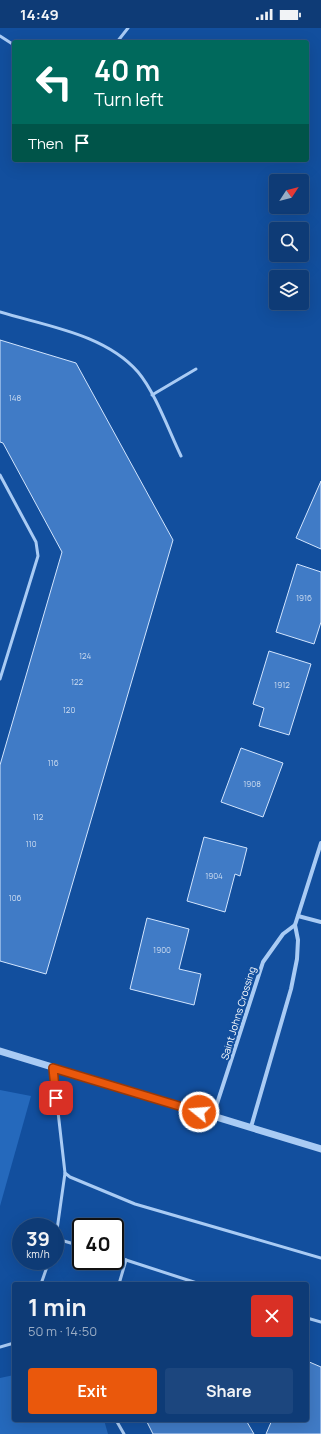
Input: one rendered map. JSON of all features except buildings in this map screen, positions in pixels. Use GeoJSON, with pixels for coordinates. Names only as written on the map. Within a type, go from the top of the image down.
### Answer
{"type":"FeatureCollection","features":[{"type":"Feature","properties":{"kind":"street"},"geometry":{"type":"LineString","coordinates":[[251,1127],[291,989],[297,959],[298,940],[295,925],[321,843]]}},
{"type":"Feature","properties":{"kind":"street"},"geometry":{"type":"LineString","coordinates":[[298,916],[321,922]]}},
{"type":"Feature","properties":{"kind":"street","name":"Saint Johns Crossing"},"geometry":{"type":"LineString","coordinates":[[214,1116],[262,962],[283,934],[295,925]]}},
{"type":"Feature","properties":{"kind":"street"},"geometry":{"type":"LineString","coordinates":[[0,1051],[321,1149]]}},
{"type":"Feature","properties":{"kind":"lane"},"geometry":{"type":"LineString","coordinates":[[119,40],[128,28]]}},
{"type":"Feature","properties":{"kind":"lane"},"geometry":{"type":"LineString","coordinates":[[0,36],[12,44]]}},
{"type":"Feature","properties":{"kind":"lane"},"geometry":{"type":"LineString","coordinates":[[0,312],[93,340],[116,352],[138,372],[152,395],[181,456]]}},
{"type":"Feature","properties":{"kind":"lane"},"geometry":{"type":"LineString","coordinates":[[152,395],[196,369]]}},
{"type":"Feature","properties":{"kind":"lane"},"geometry":{"type":"LineString","coordinates":[[0,475],[36,542],[38,556],[0,679]]}},
{"type":"Feature","properties":{"kind":"lane"},"geometry":{"type":"LineString","coordinates":[[53,1068],[65,1173],[60,1218]]}},
{"type":"Feature","properties":{"kind":"lane"},"geometry":{"type":"LineString","coordinates":[[65,1173],[134,1204],[321,1258]]}},
{"type":"Feature","properties":{"kind":"lane"},"geometry":{"type":"LineString","coordinates":[[119,1282],[126,1260],[194,1282]]}},
{"type":"Feature","properties":{"kind":"lane"},"geometry":{"type":"LineString","coordinates":[[42,1282],[46,1270]]}},
{"type":"Feature","properties":{"kind":"lane"},"geometry":{"type":"LineString","coordinates":[[309,1319],[321,1322]]}},
{"type":"Feature","properties":{"kind":"lane"},"geometry":{"type":"LineString","coordinates":[[0,1347],[12,1344]]}},
{"type":"Feature","properties":{"kind":"lane"},"geometry":{"type":"LineString","coordinates":[[117,1422],[124,1434]]}},
{"type":"Feature","properties":{"kind":"shaded area"},"geometry":{"type":"Polygon","coordinates":[[[0,1090],[31,1096],[0,1206],[0,1090]]]}},
{"type":"Feature","properties":{"kind":"shaded area"},"geometry":{"type":"Polygon","coordinates":[[[12,1375],[12,1422],[105,1422],[108,1434],[0,1434],[0,1378],[12,1375]]]}},
{"type":"Feature","properties":{"kind":"route"},"geometry":{"type":"LineString","coordinates":[[56,1098],[53,1068],[199,1112]]}}]}
